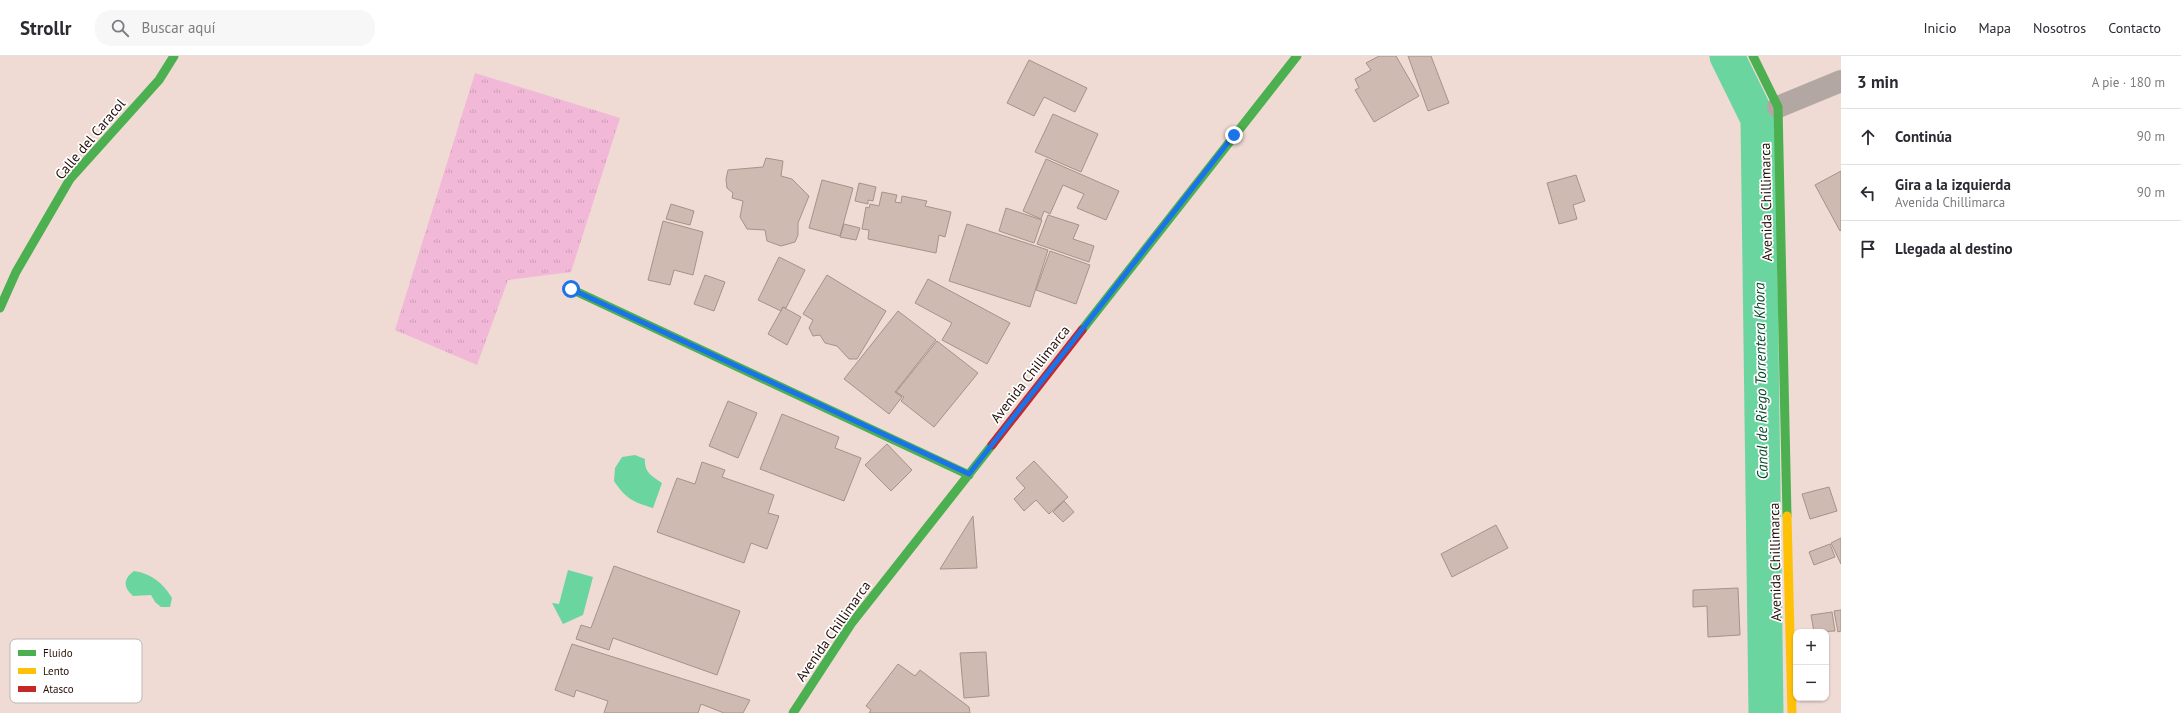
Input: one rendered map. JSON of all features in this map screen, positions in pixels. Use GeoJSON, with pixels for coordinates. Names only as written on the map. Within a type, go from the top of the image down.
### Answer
{"type":"FeatureCollection","features":[{"type":"Feature","properties":{"kind":"street","name":"Calle del Caracol"},"geometry":{"type":"LineString","coordinates":[[0,308],[16,272],[70,180],[159,80],[174,56]]}},
{"type":"Feature","properties":{"kind":"street","name":"Avenida Chillimarca"},"geometry":{"type":"LineString","coordinates":[[793,713],[851,624],[1297,56]]}},
{"type":"Feature","properties":{"kind":"street","name":"Avenida Chillimarca"},"geometry":{"type":"LineString","coordinates":[[1753,56],[1778,107],[1792,713]]}},
{"type":"Feature","properties":{"kind":"street"},"geometry":{"type":"LineString","coordinates":[[1778,107],[1841,81]]}},
{"type":"Feature","properties":{"kind":"street"},"geometry":{"type":"LineString","coordinates":[[571,289],[969,474]]}},
{"type":"Feature","properties":{"kind":"green space"},"geometry":{"type":"Polygon","coordinates":[[[475,73],[620,118],[571,272],[508,280],[477,365],[395,330],[475,73]]]}},
{"type":"Feature","properties":{"kind":"shaded area"},"geometry":{"type":"Polygon","coordinates":[[[635,455],[645,459],[646,467],[649,473],[662,483],[653,508],[630,499],[622,492],[614,481],[615,468],[622,457],[635,455]]]}},
{"type":"Feature","properties":{"kind":"shaded area"},"geometry":{"type":"Polygon","coordinates":[[[568,570],[593,577],[583,615],[563,624],[552,603],[559,604],[568,570]]]}},
{"type":"Feature","properties":{"kind":"shaded area"},"geometry":{"type":"Polygon","coordinates":[[[134,571],[146,574],[164,587],[172,598],[170,607],[161,607],[155,602],[151,595],[133,596],[130,593],[126,586],[126,580],[134,571]]]}},
{"type":"Feature","properties":{"kind":"building"},"geometry":{"type":"Polygon","coordinates":[[[1379,56],[1396,56],[1419,96],[1374,122],[1355,90],[1359,88],[1355,79],[1371,70],[1366,63],[1379,56]]]}},
{"type":"Feature","properties":{"kind":"building"},"geometry":{"type":"Polygon","coordinates":[[[1408,56],[1431,56],[1449,103],[1428,111],[1408,56]]]}},
{"type":"Feature","properties":{"kind":"building"},"geometry":{"type":"Polygon","coordinates":[[[1029,60],[1087,88],[1075,112],[1044,97],[1034,116],[1007,103],[1029,60]]]}},
{"type":"Feature","properties":{"kind":"building"},"geometry":{"type":"Polygon","coordinates":[[[1053,114],[1098,134],[1081,172],[1035,152],[1053,114]]]}},
{"type":"Feature","properties":{"kind":"building"},"geometry":{"type":"Polygon","coordinates":[[[766,158],[783,161],[781,176],[792,179],[809,196],[798,223],[798,235],[795,242],[781,246],[767,241],[765,230],[747,229],[740,217],[743,201],[732,198],[733,193],[727,188],[726,179],[728,170],[763,167],[766,158]]]}},
{"type":"Feature","properties":{"kind":"building"},"geometry":{"type":"Polygon","coordinates":[[[1046,159],[1119,191],[1106,220],[1077,208],[1084,194],[1063,185],[1050,214],[1044,211],[1041,219],[1023,211],[1046,159]]]}},
{"type":"Feature","properties":{"kind":"building"},"geometry":{"type":"Polygon","coordinates":[[[1841,171],[1841,230],[1840,231],[1815,185],[1841,171]]]}},
{"type":"Feature","properties":{"kind":"building"},"geometry":{"type":"Polygon","coordinates":[[[1576,175],[1585,201],[1573,205],[1577,219],[1559,224],[1547,183],[1576,175]]]}},
{"type":"Feature","properties":{"kind":"building"},"geometry":{"type":"Polygon","coordinates":[[[822,180],[853,188],[840,236],[809,228],[822,180]]]}},
{"type":"Feature","properties":{"kind":"building"},"geometry":{"type":"Polygon","coordinates":[[[859,183],[876,187],[873,201],[868,200],[868,204],[855,201],[859,183]]]}},
{"type":"Feature","properties":{"kind":"building"},"geometry":{"type":"Polygon","coordinates":[[[882,192],[897,195],[895,202],[901,203],[902,196],[927,201],[925,206],[951,212],[945,237],[939,235],[936,253],[868,239],[869,230],[862,229],[866,207],[869,208],[870,204],[879,206],[882,192]]]}},
{"type":"Feature","properties":{"kind":"building"},"geometry":{"type":"Polygon","coordinates":[[[671,204],[694,211],[690,225],[666,219],[671,204]]]}},
{"type":"Feature","properties":{"kind":"building"},"geometry":{"type":"Polygon","coordinates":[[[1006,208],[1042,220],[1034,243],[999,231],[1006,208]]]}},
{"type":"Feature","properties":{"kind":"building"},"geometry":{"type":"Polygon","coordinates":[[[1048,215],[1079,225],[1073,239],[1094,246],[1089,262],[1037,244],[1048,215]]]}},
{"type":"Feature","properties":{"kind":"building"},"geometry":{"type":"Polygon","coordinates":[[[663,221],[703,232],[693,275],[674,270],[670,285],[648,280],[663,221]]]}},
{"type":"Feature","properties":{"kind":"building"},"geometry":{"type":"Polygon","coordinates":[[[844,224],[860,228],[856,240],[840,237],[844,224]]]}},
{"type":"Feature","properties":{"kind":"building"},"geometry":{"type":"Polygon","coordinates":[[[967,224],[1048,250],[1030,307],[949,281],[967,224]]]}},
{"type":"Feature","properties":{"kind":"building"},"geometry":{"type":"Polygon","coordinates":[[[1050,251],[1090,265],[1076,304],[1036,290],[1050,251]]]}},
{"type":"Feature","properties":{"kind":"building"},"geometry":{"type":"Polygon","coordinates":[[[779,257],[805,270],[786,308],[783,307],[781,311],[758,300],[779,257]]]}},
{"type":"Feature","properties":{"kind":"building"},"geometry":{"type":"Polygon","coordinates":[[[705,275],[725,282],[714,311],[694,304],[705,275]]]}},
{"type":"Feature","properties":{"kind":"building"},"geometry":{"type":"Polygon","coordinates":[[[827,275],[886,311],[857,359],[849,359],[837,346],[825,343],[820,335],[813,336],[809,328],[813,320],[803,314],[827,275]]]}},
{"type":"Feature","properties":{"kind":"building"},"geometry":{"type":"Polygon","coordinates":[[[928,279],[1010,323],[987,364],[942,340],[952,323],[915,303],[928,279]]]}},
{"type":"Feature","properties":{"kind":"building"},"geometry":{"type":"Polygon","coordinates":[[[783,307],[801,317],[787,345],[768,334],[783,307]]]}},
{"type":"Feature","properties":{"kind":"building"},"geometry":{"type":"Polygon","coordinates":[[[898,311],[936,340],[895,392],[902,397],[889,414],[844,379],[898,311]]]}},
{"type":"Feature","properties":{"kind":"building"},"geometry":{"type":"Polygon","coordinates":[[[937,341],[978,373],[934,427],[901,401],[904,397],[896,392],[937,341]]]}},
{"type":"Feature","properties":{"kind":"building"},"geometry":{"type":"Polygon","coordinates":[[[728,401],[757,413],[738,458],[709,446],[728,401]]]}},
{"type":"Feature","properties":{"kind":"building"},"geometry":{"type":"Polygon","coordinates":[[[782,414],[839,437],[835,448],[861,458],[844,501],[760,469],[782,414]]]}},
{"type":"Feature","properties":{"kind":"building"},"geometry":{"type":"Polygon","coordinates":[[[887,444],[912,470],[891,491],[865,465],[887,444]]]}},
{"type":"Feature","properties":{"kind":"building"},"geometry":{"type":"Polygon","coordinates":[[[1034,461],[1068,497],[1049,514],[1036,500],[1024,511],[1014,499],[1025,488],[1016,478],[1034,461]]]}},
{"type":"Feature","properties":{"kind":"building"},"geometry":{"type":"Polygon","coordinates":[[[702,462],[725,470],[722,477],[774,495],[768,513],[779,516],[767,549],[751,543],[744,563],[657,532],[677,478],[695,484],[702,462]]]}},
{"type":"Feature","properties":{"kind":"building"},"geometry":{"type":"Polygon","coordinates":[[[1829,487],[1837,511],[1810,519],[1802,494],[1829,487]]]}},
{"type":"Feature","properties":{"kind":"building"},"geometry":{"type":"Polygon","coordinates":[[[1064,501],[1074,512],[1063,522],[1053,512],[1064,501]]]}},
{"type":"Feature","properties":{"kind":"building"},"geometry":{"type":"Polygon","coordinates":[[[973,516],[977,568],[940,569],[973,516]]]}},
{"type":"Feature","properties":{"kind":"building"},"geometry":{"type":"Polygon","coordinates":[[[1496,525],[1508,548],[1452,577],[1441,554],[1496,525]]]}},
{"type":"Feature","properties":{"kind":"building"},"geometry":{"type":"Polygon","coordinates":[[[1841,538],[1841,564],[1831,543],[1841,538]]]}},
{"type":"Feature","properties":{"kind":"building"},"geometry":{"type":"Polygon","coordinates":[[[1830,544],[1835,557],[1814,565],[1809,552],[1830,544]]]}},
{"type":"Feature","properties":{"kind":"building"},"geometry":{"type":"Polygon","coordinates":[[[614,566],[740,611],[717,675],[613,638],[609,650],[576,639],[581,625],[591,628],[614,566]]]}},
{"type":"Feature","properties":{"kind":"building"},"geometry":{"type":"Polygon","coordinates":[[[1738,588],[1740,635],[1708,637],[1707,606],[1693,607],[1693,590],[1738,588]]]}},
{"type":"Feature","properties":{"kind":"building"},"geometry":{"type":"Polygon","coordinates":[[[1841,610],[1841,631],[1838,632],[1834,611],[1841,610]]]}},
{"type":"Feature","properties":{"kind":"building"},"geometry":{"type":"Polygon","coordinates":[[[1832,612],[1835,631],[1829,631],[1829,629],[1813,629],[1811,615],[1832,612]]]}},
{"type":"Feature","properties":{"kind":"building"},"geometry":{"type":"Polygon","coordinates":[[[572,644],[750,700],[743,713],[724,713],[701,704],[698,713],[604,713],[608,701],[576,690],[574,697],[555,690],[572,644]]]}},
{"type":"Feature","properties":{"kind":"building"},"geometry":{"type":"Polygon","coordinates":[[[986,652],[989,696],[964,698],[960,653],[986,652]]]}},
{"type":"Feature","properties":{"kind":"building"},"geometry":{"type":"Polygon","coordinates":[[[898,664],[915,676],[920,670],[969,707],[970,713],[869,713],[871,710],[866,706],[898,664]]]}},
{"type":"Feature","properties":{"kind":"waterway","name":"Canal de Riego Torrentera Khora"},"geometry":{"type":"LineString","coordinates":[[1727,56],[1758,119],[1766,713]]}},
{"type":"Feature","properties":{"kind":"traffic: fast"},"geometry":{"type":"LineString","coordinates":[[0,308],[16,272],[70,179],[159,80],[174,56]]}},
{"type":"Feature","properties":{"kind":"traffic: fast"},"geometry":{"type":"LineString","coordinates":[[1082,330],[1297,56]]}},
{"type":"Feature","properties":{"kind":"traffic: fast"},"geometry":{"type":"LineString","coordinates":[[1753,56],[1778,107],[1787,516]]}},
{"type":"Feature","properties":{"kind":"traffic: fast"},"geometry":{"type":"LineString","coordinates":[[571,289],[969,475]]}},
{"type":"Feature","properties":{"kind":"traffic: fast"},"geometry":{"type":"LineString","coordinates":[[793,713],[851,624],[992,445]]}},
{"type":"Feature","properties":{"kind":"traffic: slow"},"geometry":{"type":"LineString","coordinates":[[1787,516],[1792,713]]}},
{"type":"Feature","properties":{"kind":"traffic: jam"},"geometry":{"type":"LineString","coordinates":[[992,445],[1082,330]]}},
{"type":"Feature","properties":{"kind":"route"},"geometry":{"type":"LineString","coordinates":[[571,289],[969,474],[1234,135]]}}]}
